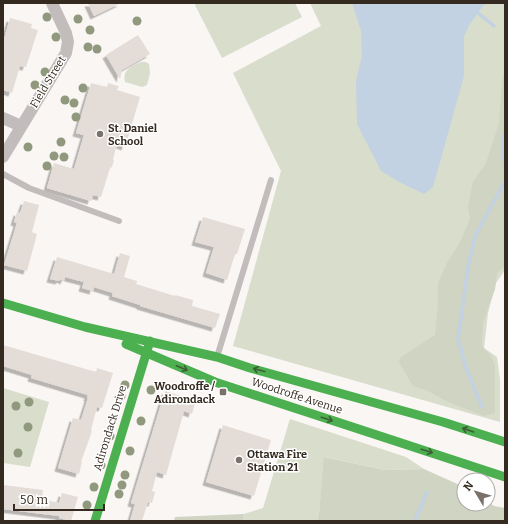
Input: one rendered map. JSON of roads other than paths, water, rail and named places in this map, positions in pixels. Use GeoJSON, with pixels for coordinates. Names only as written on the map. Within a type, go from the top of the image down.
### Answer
{"type":"FeatureCollection","features":[{"type":"Feature","properties":{"kind":"main road","name":"Woodroffe Avenue"},"geometry":{"type":"LineString","coordinates":[[3,303],[85,327],[217,357],[250,368],[443,422],[505,442]]}},
{"type":"Feature","properties":{"kind":"main road","name":"Woodroffe Avenue"},"geometry":{"type":"LineString","coordinates":[[85,327],[215,382],[505,477]]}},
{"type":"Feature","properties":{"kind":"main road","name":"Adirondack Drive"},"geometry":{"type":"LineString","coordinates":[[95,521],[150,341]]}},
{"type":"Feature","properties":{"kind":"street","name":"Field Street"},"geometry":{"type":"LineString","coordinates":[[3,157],[66,53],[68,42],[66,33],[52,3]]}},
{"type":"Feature","properties":{"kind":"street"},"geometry":{"type":"LineString","coordinates":[[3,118],[21,126]]}},
{"type":"Feature","properties":{"kind":"lane"},"geometry":{"type":"LineString","coordinates":[[3,174],[29,188],[119,221]]}},
{"type":"Feature","properties":{"kind":"lane"},"geometry":{"type":"LineString","coordinates":[[217,357],[271,180]]}},
{"type":"Feature","properties":{"kind":"water"},"geometry":{"type":"Polygon","coordinates":[[[352,3],[485,3],[470,24],[464,36],[464,76],[433,187],[424,194],[399,182],[381,171],[357,124],[356,81],[362,55],[361,31],[352,3]]]}},
{"type":"Feature","properties":{"kind":"waterway"},"geometry":{"type":"LineString","coordinates":[[478,13],[494,26]]}},
{"type":"Feature","properties":{"kind":"waterway"},"geometry":{"type":"LineString","coordinates":[[505,127],[503,146],[505,168]]}},
{"type":"Feature","properties":{"kind":"waterway"},"geometry":{"type":"LineString","coordinates":[[482,407],[466,368],[458,339],[469,261],[475,236],[505,181]]}},
{"type":"Feature","properties":{"kind":"waterway"},"geometry":{"type":"LineString","coordinates":[[415,521],[427,492]]}},
{"type":"Feature","properties":{"kind":"place","name":"St. Daniel School"},"geometry":{"type":"Point","coordinates":[100,134]}},
{"type":"Feature","properties":{"kind":"place","name":"Woodroffe / Adirondack"},"geometry":{"type":"Point","coordinates":[223,392]}},
{"type":"Feature","properties":{"kind":"place","name":"Ottawa Fire Station 21"},"geometry":{"type":"Point","coordinates":[239,460]}}]}
